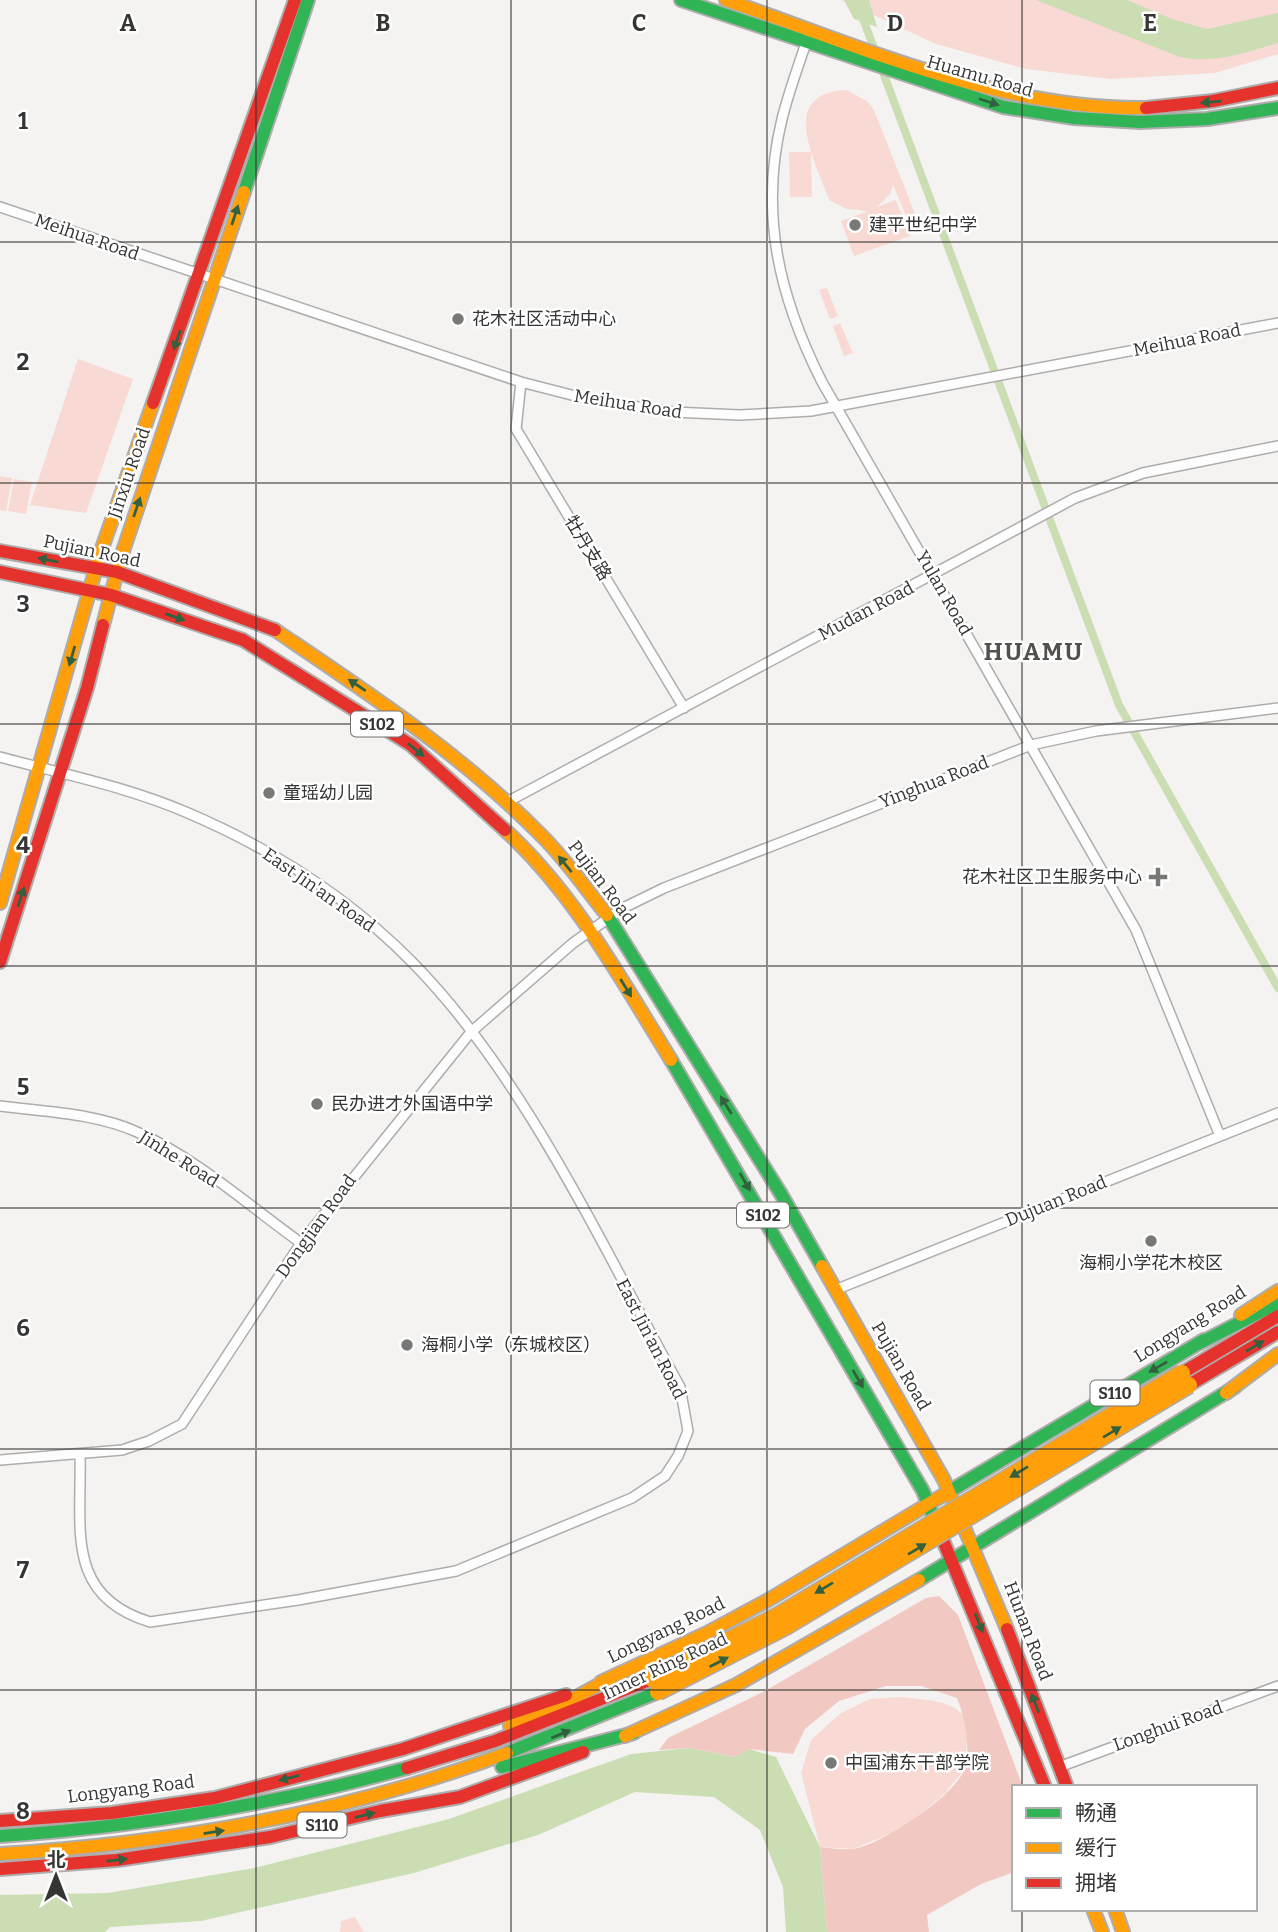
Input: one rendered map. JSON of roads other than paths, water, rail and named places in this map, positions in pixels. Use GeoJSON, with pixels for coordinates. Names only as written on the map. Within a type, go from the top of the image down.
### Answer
{"type":"FeatureCollection","features":[{"type":"Feature","properties":{"kind":"main road","name":"Jinxiu Road"},"geometry":{"type":"LineString","coordinates":[[0,962],[62,773],[117,572],[295,0]]}},
{"type":"Feature","properties":{"kind":"main road","name":"Jinxiu Road"},"geometry":{"type":"LineString","coordinates":[[0,903],[96,570],[207,278],[308,0]]}},
{"type":"Feature","properties":{"kind":"main road","name":"Huamu Road"},"geometry":{"type":"LineString","coordinates":[[681,0],[859,45],[899,66],[1003,107],[1105,123],[1223,119],[1278,108]]}},
{"type":"Feature","properties":{"kind":"main road","name":"Huamu Road"},"geometry":{"type":"LineString","coordinates":[[726,0],[866,61],[899,66],[1007,92],[1105,107],[1221,102],[1278,88]]}},
{"type":"Feature","properties":{"kind":"main road","name":"Pujian Road"},"geometry":{"type":"LineString","coordinates":[[0,551],[117,572],[272,628],[424,731],[507,802],[545,839],[608,917],[781,1194],[949,1490]]}},
{"type":"Feature","properties":{"kind":"main road","name":"S102"},"geometry":{"type":"LineString","coordinates":[[0,572],[111,595],[243,640],[411,745],[529,852],[590,930],[717,1134],[929,1504],[1044,1785]]}},
{"type":"Feature","properties":{"kind":"main road","name":"Longyang Road"},"geometry":{"type":"LineString","coordinates":[[0,1821],[90,1815],[215,1798],[446,1736],[611,1678],[739,1616],[1196,1345],[1278,1291]]}},
{"type":"Feature","properties":{"kind":"main road"},"geometry":{"type":"LineString","coordinates":[[1196,1345],[1278,1303]]}},
{"type":"Feature","properties":{"kind":"main road","name":"Inner Ring Road"},"geometry":{"type":"LineString","coordinates":[[0,1854],[115,1845],[220,1832],[404,1788],[537,1744],[655,1686],[785,1627],[1186,1379],[1278,1315]]}},
{"type":"Feature","properties":{"kind":"main road","name":"Inner Ring Road"},"geometry":{"type":"LineString","coordinates":[[1186,1379],[1278,1332]]}},
{"type":"Feature","properties":{"kind":"main road"},"geometry":{"type":"LineString","coordinates":[[1226,1393],[1278,1354]]}},
{"type":"Feature","properties":{"kind":"main road","name":"S110"},"geometry":{"type":"LineString","coordinates":[[0,1869],[84,1863],[209,1848],[437,1802],[513,1779],[634,1733],[760,1672],[953,1560],[1278,1361]]}},
{"type":"Feature","properties":{"kind":"main road","name":"Hunan Road"},"geometry":{"type":"LineString","coordinates":[[949,1490],[1066,1785]]}},
{"type":"Feature","properties":{"kind":"main road"},"geometry":{"type":"LineString","coordinates":[[264,1804],[486,1735],[561,1704],[611,1678]]}},
{"type":"Feature","properties":{"kind":"main road","name":"Inner Ring Road"},"geometry":{"type":"LineString","coordinates":[[0,1836],[114,1827],[264,1804],[361,1782],[457,1754],[655,1686]]}},
{"type":"Feature","properties":{"kind":"main road"},"geometry":{"type":"LineString","coordinates":[[404,1788],[634,1733]]}},
{"type":"Feature","properties":{"kind":"main road"},"geometry":{"type":"LineString","coordinates":[[0,1812],[90,1815]]}},
{"type":"Feature","properties":{"kind":"main road"},"geometry":{"type":"LineString","coordinates":[[1094,1911],[1102,1932]]}},
{"type":"Feature","properties":{"kind":"main road"},"geometry":{"type":"LineString","coordinates":[[1116,1911],[1124,1932]]}},
{"type":"Feature","properties":{"kind":"street","name":"Yulan Road"},"geometry":{"type":"LineString","coordinates":[[809,34],[779,134],[773,186],[774,235],[782,282],[792,314],[837,408],[1140,939],[1220,1136]]}},
{"type":"Feature","properties":{"kind":"street","name":"Meihua Road"},"geometry":{"type":"LineString","coordinates":[[0,207],[521,382],[599,402],[682,413],[762,414],[837,408],[1278,323]]}},
{"type":"Feature","properties":{"kind":"street","name":"牡丹支路"},"geometry":{"type":"LineString","coordinates":[[521,382],[516,429],[684,708]]}},
{"type":"Feature","properties":{"kind":"street","name":"Mudan Road"},"geometry":{"type":"LineString","coordinates":[[507,802],[1063,504],[1135,475],[1278,446]]}},
{"type":"Feature","properties":{"kind":"street","name":"Yinghua Road"},"geometry":{"type":"LineString","coordinates":[[608,917],[658,891],[1031,745],[1120,727],[1278,708]]}},
{"type":"Feature","properties":{"kind":"street","name":"East Jin'an Road"},"geometry":{"type":"LineString","coordinates":[[0,758],[62,773],[168,805],[232,833],[283,861],[335,897],[387,939],[434,986],[471,1032],[531,1121],[680,1387],[688,1431],[678,1456],[665,1476],[632,1499],[456,1571],[298,1601],[150,1622],[131,1616],[99,1595],[84,1566],[80,1455]]}},
{"type":"Feature","properties":{"kind":"street","name":"Dongjian Road"},"geometry":{"type":"LineString","coordinates":[[0,1460],[122,1450],[149,1441],[182,1424],[301,1243],[471,1032],[608,917]]}},
{"type":"Feature","properties":{"kind":"street","name":"Jinhe Road"},"geometry":{"type":"LineString","coordinates":[[0,1106],[88,1118],[135,1131],[179,1155],[301,1243]]}},
{"type":"Feature","properties":{"kind":"street","name":"Dujuan Road"},"geometry":{"type":"LineString","coordinates":[[835,1290],[1278,1113]]}},
{"type":"Feature","properties":{"kind":"street","name":"Longhui Road"},"geometry":{"type":"LineString","coordinates":[[1059,1767],[1278,1686]]}},
{"type":"Feature","properties":{"kind":"waterway"},"geometry":{"type":"LineString","coordinates":[[856,0],[1119,705],[1278,988]]}},
{"type":"Feature","properties":{"kind":"place","name":"建平世纪中学"},"geometry":{"type":"Point","coordinates":[855,225]}},
{"type":"Feature","properties":{"kind":"place","name":"花木社区活动中心"},"geometry":{"type":"Point","coordinates":[458,319]}},
{"type":"Feature","properties":{"kind":"place","name":"童瑶幼儿园"},"geometry":{"type":"Point","coordinates":[269,793]}},
{"type":"Feature","properties":{"kind":"place","name":"花木社区卫生服务中心"},"geometry":{"type":"Point","coordinates":[1158,877]}},
{"type":"Feature","properties":{"kind":"place","name":"民办进才外国语中学"},"geometry":{"type":"Point","coordinates":[317,1104]}},
{"type":"Feature","properties":{"kind":"place","name":"海桐小学花木校区"},"geometry":{"type":"Point","coordinates":[1151,1241]}},
{"type":"Feature","properties":{"kind":"place","name":"海桐小学（东城校区）"},"geometry":{"type":"Point","coordinates":[407,1345]}},
{"type":"Feature","properties":{"kind":"place","name":"中国浦东干部学院"},"geometry":{"type":"Point","coordinates":[831,1763]}},
{"type":"Feature","properties":{"kind":"district","name":"HUAMU"},"geometry":{"type":"Point","coordinates":[1034,652]}}]}
